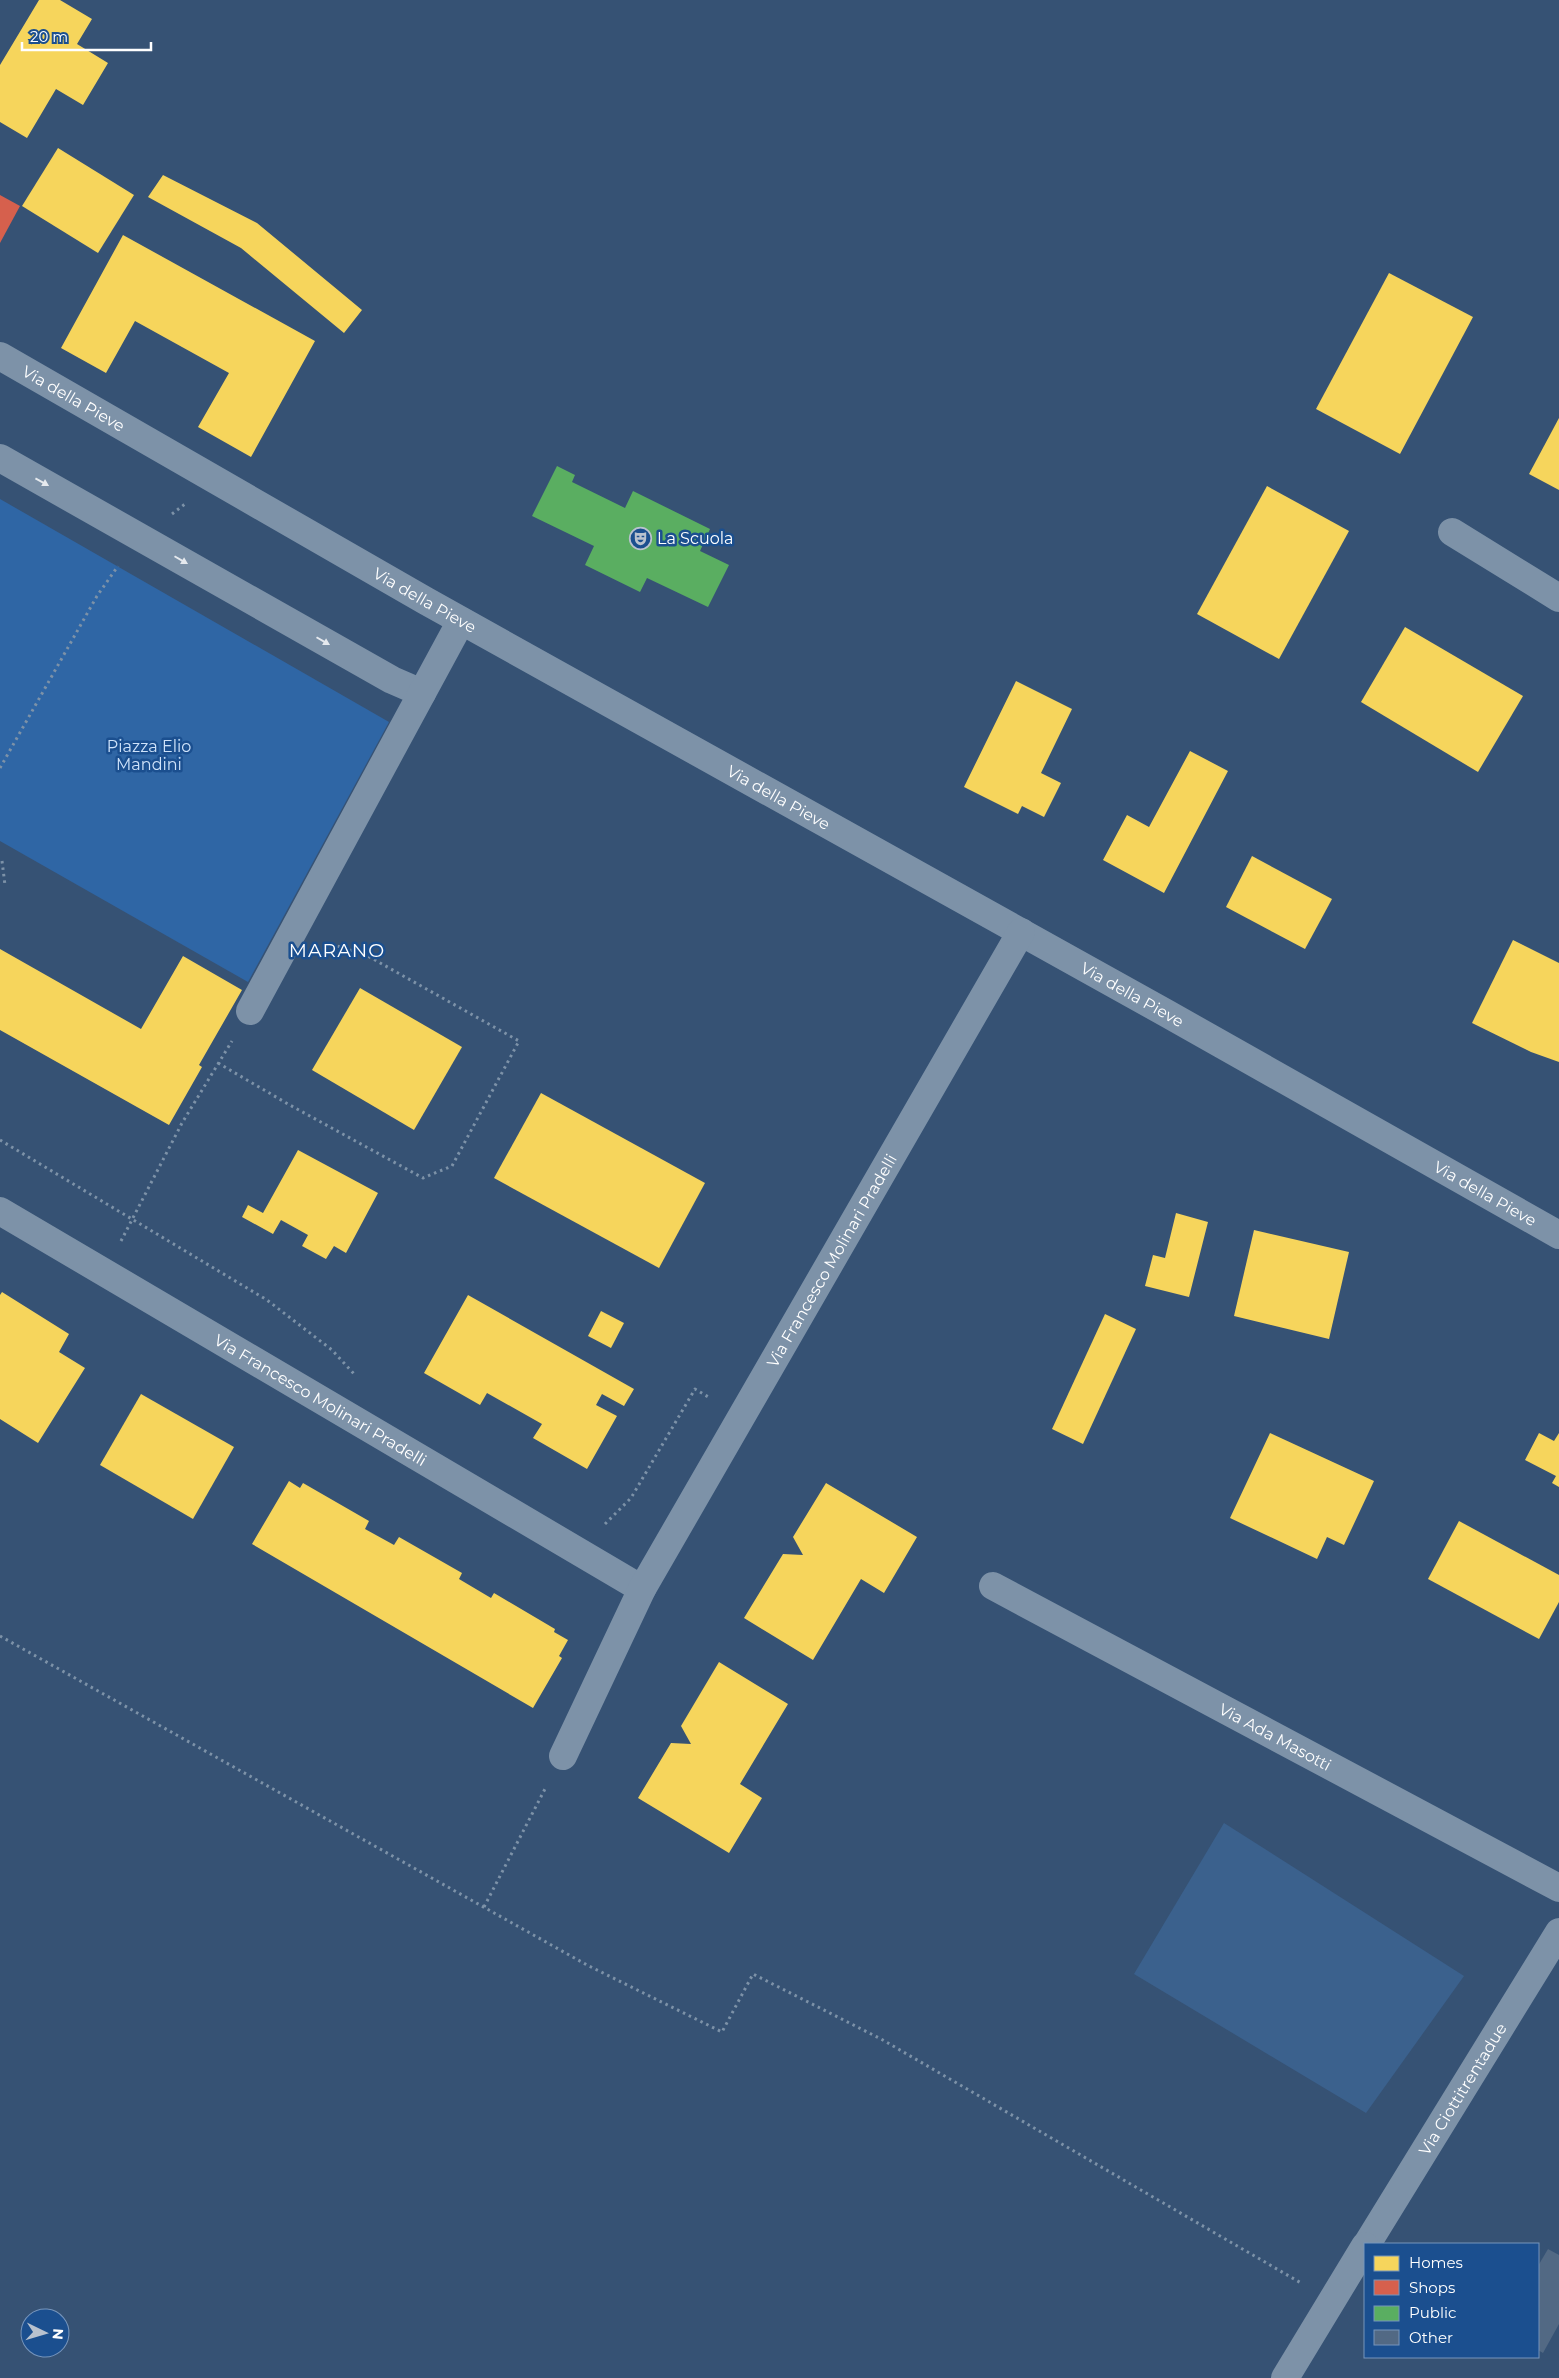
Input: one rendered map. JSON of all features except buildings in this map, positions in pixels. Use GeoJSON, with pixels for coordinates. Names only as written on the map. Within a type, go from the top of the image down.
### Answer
{"type":"FeatureCollection","features":[{"type":"Feature","properties":{"kind":"street","name":"Via della Pieve"},"geometry":{"type":"LineString","coordinates":[[0,356],[461,621],[1021,932],[1559,1235]]}},
{"type":"Feature","properties":{"kind":"street"},"geometry":{"type":"LineString","coordinates":[[0,458],[392,680],[422,693]]}},
{"type":"Feature","properties":{"kind":"street"},"geometry":{"type":"LineString","coordinates":[[1452,532],[1559,598]]}},
{"type":"Feature","properties":{"kind":"street"},"geometry":{"type":"LineString","coordinates":[[250,1011],[461,621]]}},
{"type":"Feature","properties":{"kind":"street","name":"Via Francesco Molinari Pradelli"},"geometry":{"type":"LineString","coordinates":[[564,1756],[642,1589],[1021,932]]}},
{"type":"Feature","properties":{"kind":"street","name":"Via Francesco Molinari Pradelli"},"geometry":{"type":"LineString","coordinates":[[0,1212],[642,1589]]}},
{"type":"Feature","properties":{"kind":"street","name":"Via Ada Masotti"},"geometry":{"type":"LineString","coordinates":[[993,1586],[1559,1888]]}},
{"type":"Feature","properties":{"kind":"street","name":"Via Ciottitrentadue"},"geometry":{"type":"LineString","coordinates":[[1367,2243],[1559,1932]]}},
{"type":"Feature","properties":{"kind":"street","name":"Via Ciottitrentadue"},"geometry":{"type":"LineString","coordinates":[[1285,2378],[1364,2248]]}},
{"type":"Feature","properties":{"kind":"path"},"geometry":{"type":"LineString","coordinates":[[0,768],[97,596],[139,536]]}},
{"type":"Feature","properties":{"kind":"path"},"geometry":{"type":"LineString","coordinates":[[2,861],[5,885]]}},
{"type":"Feature","properties":{"kind":"path"},"geometry":{"type":"LineString","coordinates":[[218,1063],[288,1104],[423,1178],[452,1166],[519,1040],[366,955],[315,938],[295,929]]}},
{"type":"Feature","properties":{"kind":"path"},"geometry":{"type":"LineString","coordinates":[[105,1273],[182,1123],[250,1011]]}},
{"type":"Feature","properties":{"kind":"path"},"geometry":{"type":"LineString","coordinates":[[0,1140],[133,1218],[266,1300],[332,1350],[356,1376]]}},
{"type":"Feature","properties":{"kind":"path"},"geometry":{"type":"LineString","coordinates":[[600,1529],[631,1498],[695,1389],[742,1416]]}},
{"type":"Feature","properties":{"kind":"path"},"geometry":{"type":"LineString","coordinates":[[0,1636],[588,1965],[722,2032],[753,1974],[881,2039],[1290,2275],[1330,2304]]}},
{"type":"Feature","properties":{"kind":"path"},"geometry":{"type":"LineString","coordinates":[[484,1907],[518,1838],[564,1756]]}},
{"type":"Feature","properties":{"kind":"green space","name":"Piazza Elio Mandini"},"geometry":{"type":"Polygon","coordinates":[[[0,499],[389,722],[248,982],[0,841],[0,499]]]}},
{"type":"Feature","properties":{"kind":"shaded area"},"geometry":{"type":"Polygon","coordinates":[[[1224,1823],[1464,1976],[1366,2113],[1134,1974],[1224,1823]]]}},
{"type":"Feature","properties":{"kind":"place","name":"La Scuola"},"geometry":{"type":"Point","coordinates":[641,538]}},
{"type":"Feature","properties":{"kind":"district","name":"MARANO"},"geometry":{"type":"Point","coordinates":[337,950]}}]}
